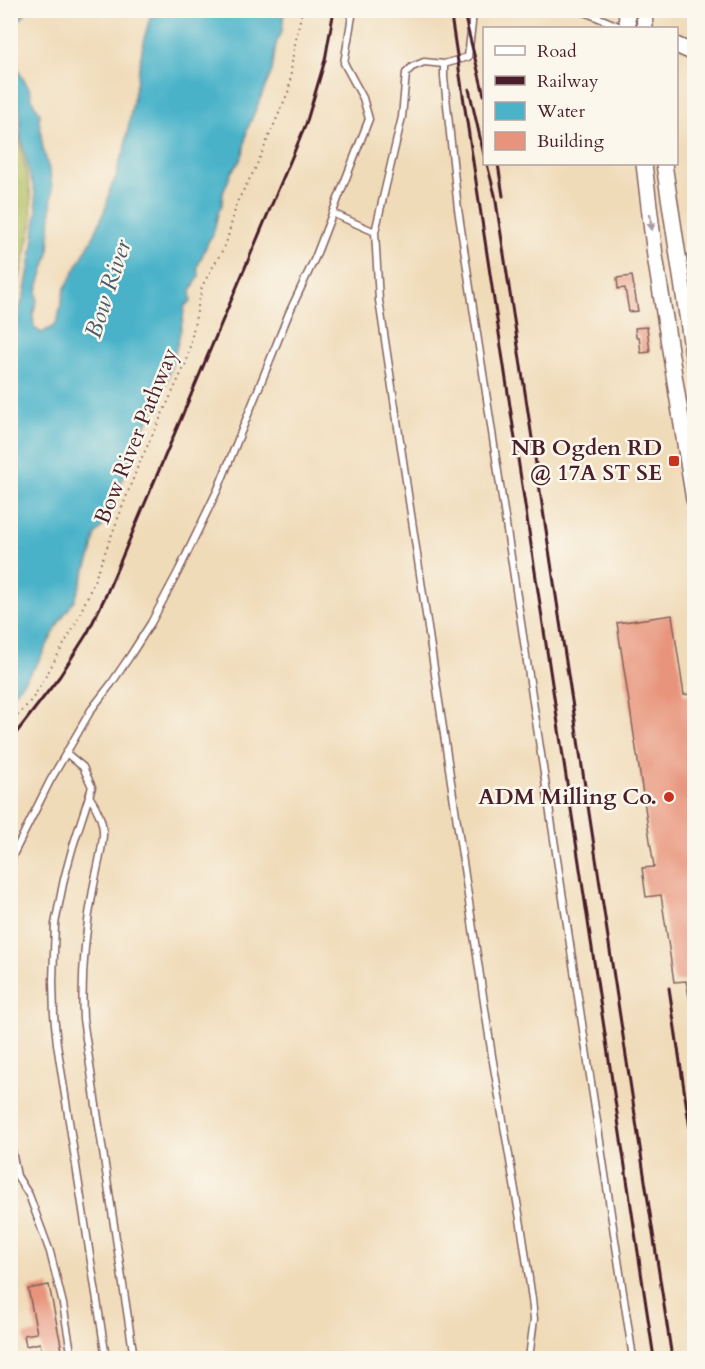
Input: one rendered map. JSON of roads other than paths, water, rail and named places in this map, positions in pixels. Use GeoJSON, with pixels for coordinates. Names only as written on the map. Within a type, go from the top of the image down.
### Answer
{"type":"FeatureCollection","features":[{"type":"Feature","properties":{"kind":"street"},"geometry":{"type":"LineString","coordinates":[[626,10],[628,27]]}},
{"type":"Feature","properties":{"kind":"street"},"geometry":{"type":"LineString","coordinates":[[644,10],[645,27]]}},
{"type":"Feature","properties":{"kind":"street"},"geometry":{"type":"LineString","coordinates":[[678,46],[694,53]]}},
{"type":"Feature","properties":{"kind":"street"},"geometry":{"type":"LineString","coordinates":[[644,165],[654,256],[694,500]]}},
{"type":"Feature","properties":{"kind":"street"},"geometry":{"type":"LineString","coordinates":[[664,165],[694,361]]}},
{"type":"Feature","properties":{"kind":"lane"},"geometry":{"type":"LineString","coordinates":[[10,861],[66,753],[91,710],[151,623],[179,570],[218,489],[289,313],[315,258],[369,119],[363,98],[344,63],[353,10]]}},
{"type":"Feature","properties":{"kind":"lane"},"geometry":{"type":"LineString","coordinates":[[472,10],[468,57],[444,64],[424,62],[412,67],[406,74],[402,117],[375,232],[379,300],[490,1044],[532,1299],[534,1319],[529,1359]]}},
{"type":"Feature","properties":{"kind":"lane"},"geometry":{"type":"LineString","coordinates":[[580,10],[621,27]]}},
{"type":"Feature","properties":{"kind":"lane"},"geometry":{"type":"LineString","coordinates":[[444,64],[458,209],[633,1359]]}},
{"type":"Feature","properties":{"kind":"lane"},"geometry":{"type":"LineString","coordinates":[[332,213],[375,232]]}},
{"type":"Feature","properties":{"kind":"lane"},"geometry":{"type":"LineString","coordinates":[[66,753],[83,767],[92,787],[70,857],[55,924],[53,992],[57,1044],[106,1359]]}},
{"type":"Feature","properties":{"kind":"lane"},"geometry":{"type":"LineString","coordinates":[[89,796],[96,808],[103,833],[84,949],[81,989],[83,1019],[134,1359]]}},
{"type":"Feature","properties":{"kind":"lane"},"geometry":{"type":"LineString","coordinates":[[10,1141],[17,1176],[29,1195],[50,1252],[63,1304],[72,1359]]}},
{"type":"Feature","properties":{"kind":"water","name":"Bow River"},"geometry":{"type":"Polygon","coordinates":[[[11,10],[26,11],[19,20],[12,52],[20,74],[40,113],[43,149],[52,189],[49,253],[37,291],[33,314],[34,328],[42,333],[54,326],[58,319],[64,290],[95,234],[117,175],[124,152],[144,39],[152,11],[284,11],[282,31],[276,44],[272,71],[247,130],[243,154],[232,171],[223,193],[222,205],[213,235],[197,268],[199,277],[191,291],[191,302],[185,305],[175,353],[164,387],[142,430],[106,520],[95,535],[92,552],[75,600],[61,619],[37,664],[11,697],[11,369],[37,210],[34,188],[21,138],[20,113],[11,89],[11,10]]]}},
{"type":"Feature","properties":{"kind":"railway"},"geometry":{"type":"LineString","coordinates":[[10,741],[60,676],[88,632],[106,595],[306,124],[325,60],[334,10]]}},
{"type":"Feature","properties":{"kind":"railway"},"geometry":{"type":"LineString","coordinates":[[463,10],[483,91]]}},
{"type":"Feature","properties":{"kind":"railway"},"geometry":{"type":"LineString","coordinates":[[451,16],[654,1358]]}},
{"type":"Feature","properties":{"kind":"railway"},"geometry":{"type":"LineString","coordinates":[[469,89],[483,151]]}},
{"type":"Feature","properties":{"kind":"railway"},"geometry":{"type":"LineString","coordinates":[[487,165],[495,195],[672,1358]]}},
{"type":"Feature","properties":{"kind":"railway"},"geometry":{"type":"LineString","coordinates":[[498,165],[503,196]]}},
{"type":"Feature","properties":{"kind":"railway"},"geometry":{"type":"LineString","coordinates":[[669,988],[694,1156]]}},
{"type":"Feature","properties":{"kind":"place","name":"NB Ogden RD @ 17A ST SE"},"geometry":{"type":"Point","coordinates":[674,461]}},
{"type":"Feature","properties":{"kind":"place","name":"ADM Milling Co."},"geometry":{"type":"Point","coordinates":[669,797]}}]}
